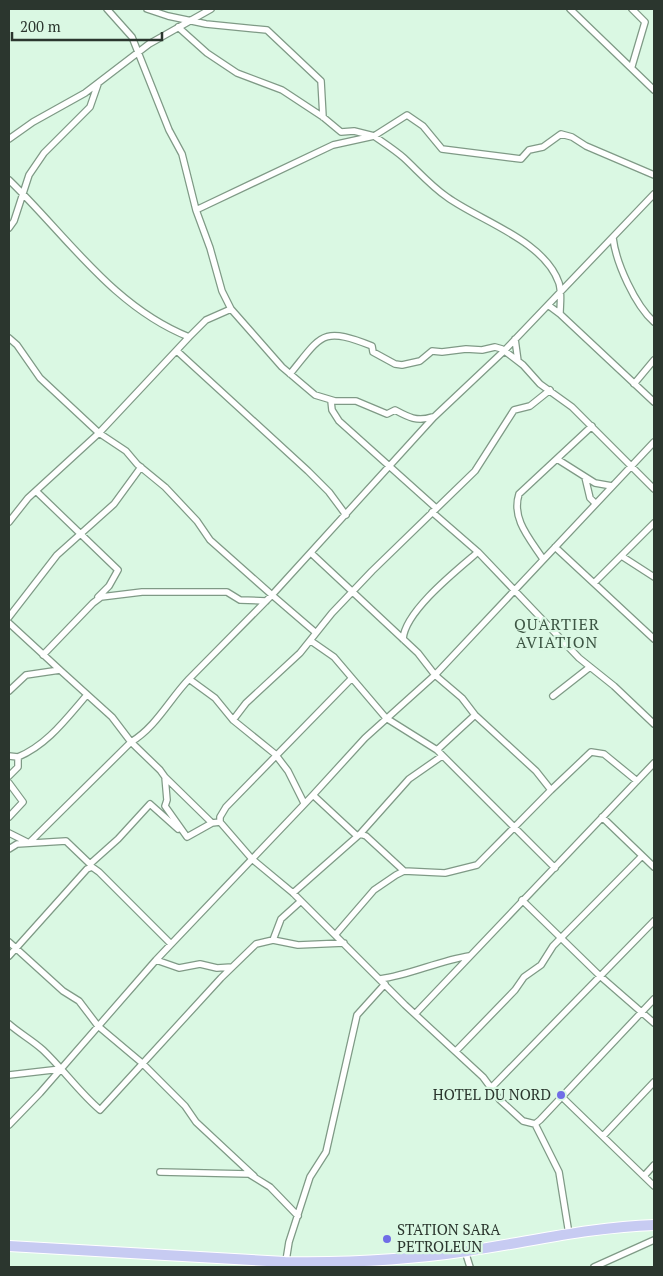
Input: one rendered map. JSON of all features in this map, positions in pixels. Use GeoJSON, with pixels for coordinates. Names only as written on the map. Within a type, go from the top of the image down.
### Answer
{"type":"FeatureCollection","features":[{"type":"Feature","properties":{"kind":"highway"},"geometry":{"type":"LineString","coordinates":[[9,1246],[285,1265],[465,1252],[569,1234],[654,1225]]}},
{"type":"Feature","properties":{"kind":"street"},"geometry":{"type":"LineString","coordinates":[[107,9],[132,37],[169,130],[182,154],[196,210],[210,248],[222,291],[231,309],[290,374],[315,395],[331,401],[356,401],[387,414],[395,410],[412,418],[422,420],[434,417]]}},
{"type":"Feature","properties":{"kind":"street"},"geometry":{"type":"LineString","coordinates":[[147,9],[189,20],[267,30],[321,81],[323,117]]}},
{"type":"Feature","properties":{"kind":"street"},"geometry":{"type":"LineString","coordinates":[[9,139],[98,84],[149,44],[211,9]]}},
{"type":"Feature","properties":{"kind":"street"},"geometry":{"type":"LineString","coordinates":[[570,9],[632,66],[654,90]]}},
{"type":"Feature","properties":{"kind":"street"},"geometry":{"type":"LineString","coordinates":[[632,9],[646,22],[632,66]]}},
{"type":"Feature","properties":{"kind":"street"},"geometry":{"type":"LineString","coordinates":[[178,27],[207,53],[237,73],[282,90],[323,117],[341,132],[354,131],[374,136],[402,156],[444,195],[466,210],[489,220],[529,245],[559,283],[560,314]]}},
{"type":"Feature","properties":{"kind":"street"},"geometry":{"type":"LineString","coordinates":[[9,228],[14,221],[29,175],[44,153],[90,107],[98,84]]}},
{"type":"Feature","properties":{"kind":"street"},"geometry":{"type":"LineString","coordinates":[[196,210],[333,146],[374,136],[407,115],[423,126],[442,149],[521,159],[529,150],[543,147],[561,134],[572,137],[586,146],[654,175]]}},
{"type":"Feature","properties":{"kind":"street"},"geometry":{"type":"LineString","coordinates":[[9,180],[96,274],[166,328],[189,337]]}},
{"type":"Feature","properties":{"kind":"street"},"geometry":{"type":"LineString","coordinates":[[29,843],[131,742],[142,736],[189,679],[272,595],[434,417],[504,351],[654,194]]}},
{"type":"Feature","properties":{"kind":"street"},"geometry":{"type":"LineString","coordinates":[[613,238],[620,269],[646,315],[654,322]]}},
{"type":"Feature","properties":{"kind":"street"},"geometry":{"type":"LineString","coordinates":[[548,305],[654,402]]}},
{"type":"Feature","properties":{"kind":"street"},"geometry":{"type":"LineString","coordinates":[[9,522],[36,491],[99,433],[178,352],[189,337],[206,320],[231,309]]}},
{"type":"Feature","properties":{"kind":"street"},"geometry":{"type":"LineString","coordinates":[[290,374],[321,337],[332,334],[345,335],[372,346],[373,352],[402,365],[420,360],[432,351],[495,348],[504,351],[518,361],[540,384],[550,390],[592,426],[654,489]]}},
{"type":"Feature","properties":{"kind":"street"},"geometry":{"type":"LineString","coordinates":[[9,338],[17,345],[40,378],[99,433],[126,450],[197,521],[210,540],[316,632]]}},
{"type":"Feature","properties":{"kind":"street"},"geometry":{"type":"LineString","coordinates":[[515,339],[518,361]]}},
{"type":"Feature","properties":{"kind":"street"},"geometry":{"type":"LineString","coordinates":[[178,352],[308,471],[329,492],[346,514]]}},
{"type":"Feature","properties":{"kind":"street"},"geometry":{"type":"LineString","coordinates":[[634,384],[654,360]]}},
{"type":"Feature","properties":{"kind":"street"},"geometry":{"type":"LineString","coordinates":[[233,720],[246,703],[268,685],[275,675],[311,641],[316,632],[352,593],[475,471],[514,410],[530,406],[550,390]]}},
{"type":"Feature","properties":{"kind":"street"},"geometry":{"type":"LineString","coordinates":[[331,401],[332,410],[339,421],[389,466],[516,589],[559,638],[654,724]]}},
{"type":"Feature","properties":{"kind":"street"},"geometry":{"type":"LineString","coordinates":[[543,559],[517,517],[516,504],[519,494],[592,426]]}},
{"type":"Feature","properties":{"kind":"street"},"geometry":{"type":"LineString","coordinates":[[9,1125],[156,960],[304,803],[313,796],[386,718],[435,675],[654,442]]}},
{"type":"Feature","properties":{"kind":"street"},"geometry":{"type":"LineString","coordinates":[[557,459],[603,486],[612,486]]}},
{"type":"Feature","properties":{"kind":"street"},"geometry":{"type":"LineString","coordinates":[[9,617],[57,555],[114,504],[141,467]]}},
{"type":"Feature","properties":{"kind":"street"},"geometry":{"type":"LineString","coordinates":[[585,477],[590,498],[595,503]]}},
{"type":"Feature","properties":{"kind":"street"},"geometry":{"type":"LineString","coordinates":[[36,491],[118,570],[109,586],[43,655]]}},
{"type":"Feature","properties":{"kind":"street"},"geometry":{"type":"LineString","coordinates":[[594,583],[623,557],[654,523]]}},
{"type":"Feature","properties":{"kind":"street"},"geometry":{"type":"LineString","coordinates":[[555,547],[654,640]]}},
{"type":"Feature","properties":{"kind":"street"},"geometry":{"type":"LineString","coordinates":[[403,639],[403,630],[410,619],[444,580],[478,552]]}},
{"type":"Feature","properties":{"kind":"street"},"geometry":{"type":"LineString","coordinates":[[311,553],[418,653],[435,675],[462,698],[475,715],[536,772],[551,790]]}},
{"type":"Feature","properties":{"kind":"street"},"geometry":{"type":"LineString","coordinates":[[623,557],[654,577]]}},
{"type":"Feature","properties":{"kind":"street"},"geometry":{"type":"LineString","coordinates":[[93,603],[101,597],[142,592],[226,592],[240,600],[266,601]]}},
{"type":"Feature","properties":{"kind":"street"},"geometry":{"type":"LineString","coordinates":[[9,624],[86,696],[112,717],[131,742],[212,823]]}},
{"type":"Feature","properties":{"kind":"street"},"geometry":{"type":"LineString","coordinates":[[311,641],[334,657],[386,718],[437,750],[555,868]]}},
{"type":"Feature","properties":{"kind":"street"},"geometry":{"type":"LineString","coordinates":[[553,696],[590,667]]}},
{"type":"Feature","properties":{"kind":"street"},"geometry":{"type":"LineString","coordinates":[[9,691],[26,676],[60,670]]}},
{"type":"Feature","properties":{"kind":"street"},"geometry":{"type":"LineString","coordinates":[[350,678],[226,807],[220,816],[220,822],[252,859],[293,893],[415,1014],[456,1051],[492,1087],[500,1100],[523,1121],[536,1124]]}},
{"type":"Feature","properties":{"kind":"street"},"geometry":{"type":"LineString","coordinates":[[189,679],[215,698],[233,720],[275,754],[288,771],[304,803]]}},
{"type":"Feature","properties":{"kind":"street"},"geometry":{"type":"LineString","coordinates":[[9,756],[18,757],[30,752],[38,743],[50,737],[86,696]]}},
{"type":"Feature","properties":{"kind":"street"},"geometry":{"type":"LineString","coordinates":[[437,750],[475,715]]}},
{"type":"Feature","properties":{"kind":"street"},"geometry":{"type":"LineString","coordinates":[[336,934],[374,890],[391,877],[404,871],[445,873],[477,866],[591,752],[604,754],[637,781]]}},
{"type":"Feature","properties":{"kind":"street"},"geometry":{"type":"LineString","coordinates":[[293,893],[358,834],[410,779],[442,756]]}},
{"type":"Feature","properties":{"kind":"street"},"geometry":{"type":"LineString","coordinates":[[9,776],[18,767],[18,757]]}},
{"type":"Feature","properties":{"kind":"street"},"geometry":{"type":"LineString","coordinates":[[415,1014],[654,763]]}},
{"type":"Feature","properties":{"kind":"street"},"geometry":{"type":"LineString","coordinates":[[165,777],[167,800],[165,806],[187,837]]}},
{"type":"Feature","properties":{"kind":"street"},"geometry":{"type":"LineString","coordinates":[[9,784],[23,802],[9,817]]}},
{"type":"Feature","properties":{"kind":"street"},"geometry":{"type":"LineString","coordinates":[[313,796],[358,834],[366,836],[404,871]]}},
{"type":"Feature","properties":{"kind":"street"},"geometry":{"type":"LineString","coordinates":[[9,849],[17,844],[66,841],[90,864],[118,839],[150,804],[187,837]]}},
{"type":"Feature","properties":{"kind":"street"},"geometry":{"type":"LineString","coordinates":[[602,817],[654,867]]}},
{"type":"Feature","properties":{"kind":"street"},"geometry":{"type":"LineString","coordinates":[[187,837],[212,823],[220,822]]}},
{"type":"Feature","properties":{"kind":"street"},"geometry":{"type":"LineString","coordinates":[[9,833],[29,843]]}},
{"type":"Feature","properties":{"kind":"street"},"geometry":{"type":"LineString","coordinates":[[456,1051],[515,990],[524,977],[541,965],[561,938],[642,856]]}},
{"type":"Feature","properties":{"kind":"street"},"geometry":{"type":"LineString","coordinates":[[9,956],[87,869],[92,868],[171,944]]}},
{"type":"Feature","properties":{"kind":"street"},"geometry":{"type":"LineString","coordinates":[[522,900],[600,976],[654,1023]]}},
{"type":"Feature","properties":{"kind":"street"},"geometry":{"type":"LineString","coordinates":[[273,940],[281,919],[301,901]]}},
{"type":"Feature","properties":{"kind":"street"},"geometry":{"type":"LineString","coordinates":[[492,1087],[654,921]]}},
{"type":"Feature","properties":{"kind":"street"},"geometry":{"type":"LineString","coordinates":[[9,1024],[43,1050],[100,1110],[232,967],[256,944],[273,940],[298,945],[344,943]]}},
{"type":"Feature","properties":{"kind":"street"},"geometry":{"type":"LineString","coordinates":[[9,942],[63,991],[79,1001],[98,1026],[142,1064],[185,1106],[196,1122],[254,1176],[270,1187],[298,1216]]}},
{"type":"Feature","properties":{"kind":"street"},"geometry":{"type":"LineString","coordinates":[[285,1265],[310,1177],[326,1152],[357,1015],[382,981],[442,961],[469,956]]}},
{"type":"Feature","properties":{"kind":"street"},"geometry":{"type":"LineString","coordinates":[[156,960],[179,968],[200,964],[217,968],[232,967]]}},
{"type":"Feature","properties":{"kind":"street"},"geometry":{"type":"LineString","coordinates":[[536,1124],[654,999]]}},
{"type":"Feature","properties":{"kind":"street"},"geometry":{"type":"LineString","coordinates":[[9,1075],[26,1075],[60,1069]]}},
{"type":"Feature","properties":{"kind":"street"},"geometry":{"type":"LineString","coordinates":[[603,1136],[654,1082]]}},
{"type":"Feature","properties":{"kind":"street"},"geometry":{"type":"LineString","coordinates":[[562,1097],[654,1186]]}},
{"type":"Feature","properties":{"kind":"street"},"geometry":{"type":"LineString","coordinates":[[536,1124],[559,1172],[569,1234]]}},
{"type":"Feature","properties":{"kind":"street"},"geometry":{"type":"LineString","coordinates":[[644,1176],[654,1165]]}},
{"type":"Feature","properties":{"kind":"street"},"geometry":{"type":"LineString","coordinates":[[160,1172],[244,1173],[254,1176]]}},
{"type":"Feature","properties":{"kind":"street"},"geometry":{"type":"LineString","coordinates":[[594,1267],[654,1240]]}},
{"type":"Feature","properties":{"kind":"street"},"geometry":{"type":"LineString","coordinates":[[465,1252],[470,1267]]}},
{"type":"Feature","properties":{"kind":"place","name":"HOTEL DU NORD"},"geometry":{"type":"Point","coordinates":[561,1095]}},
{"type":"Feature","properties":{"kind":"place","name":"STATION SARA PETROLEUN"},"geometry":{"type":"Point","coordinates":[387,1239]}},
{"type":"Feature","properties":{"kind":"district","name":"QUARTIER AVIATION"},"geometry":{"type":"Point","coordinates":[557,633]}}]}
